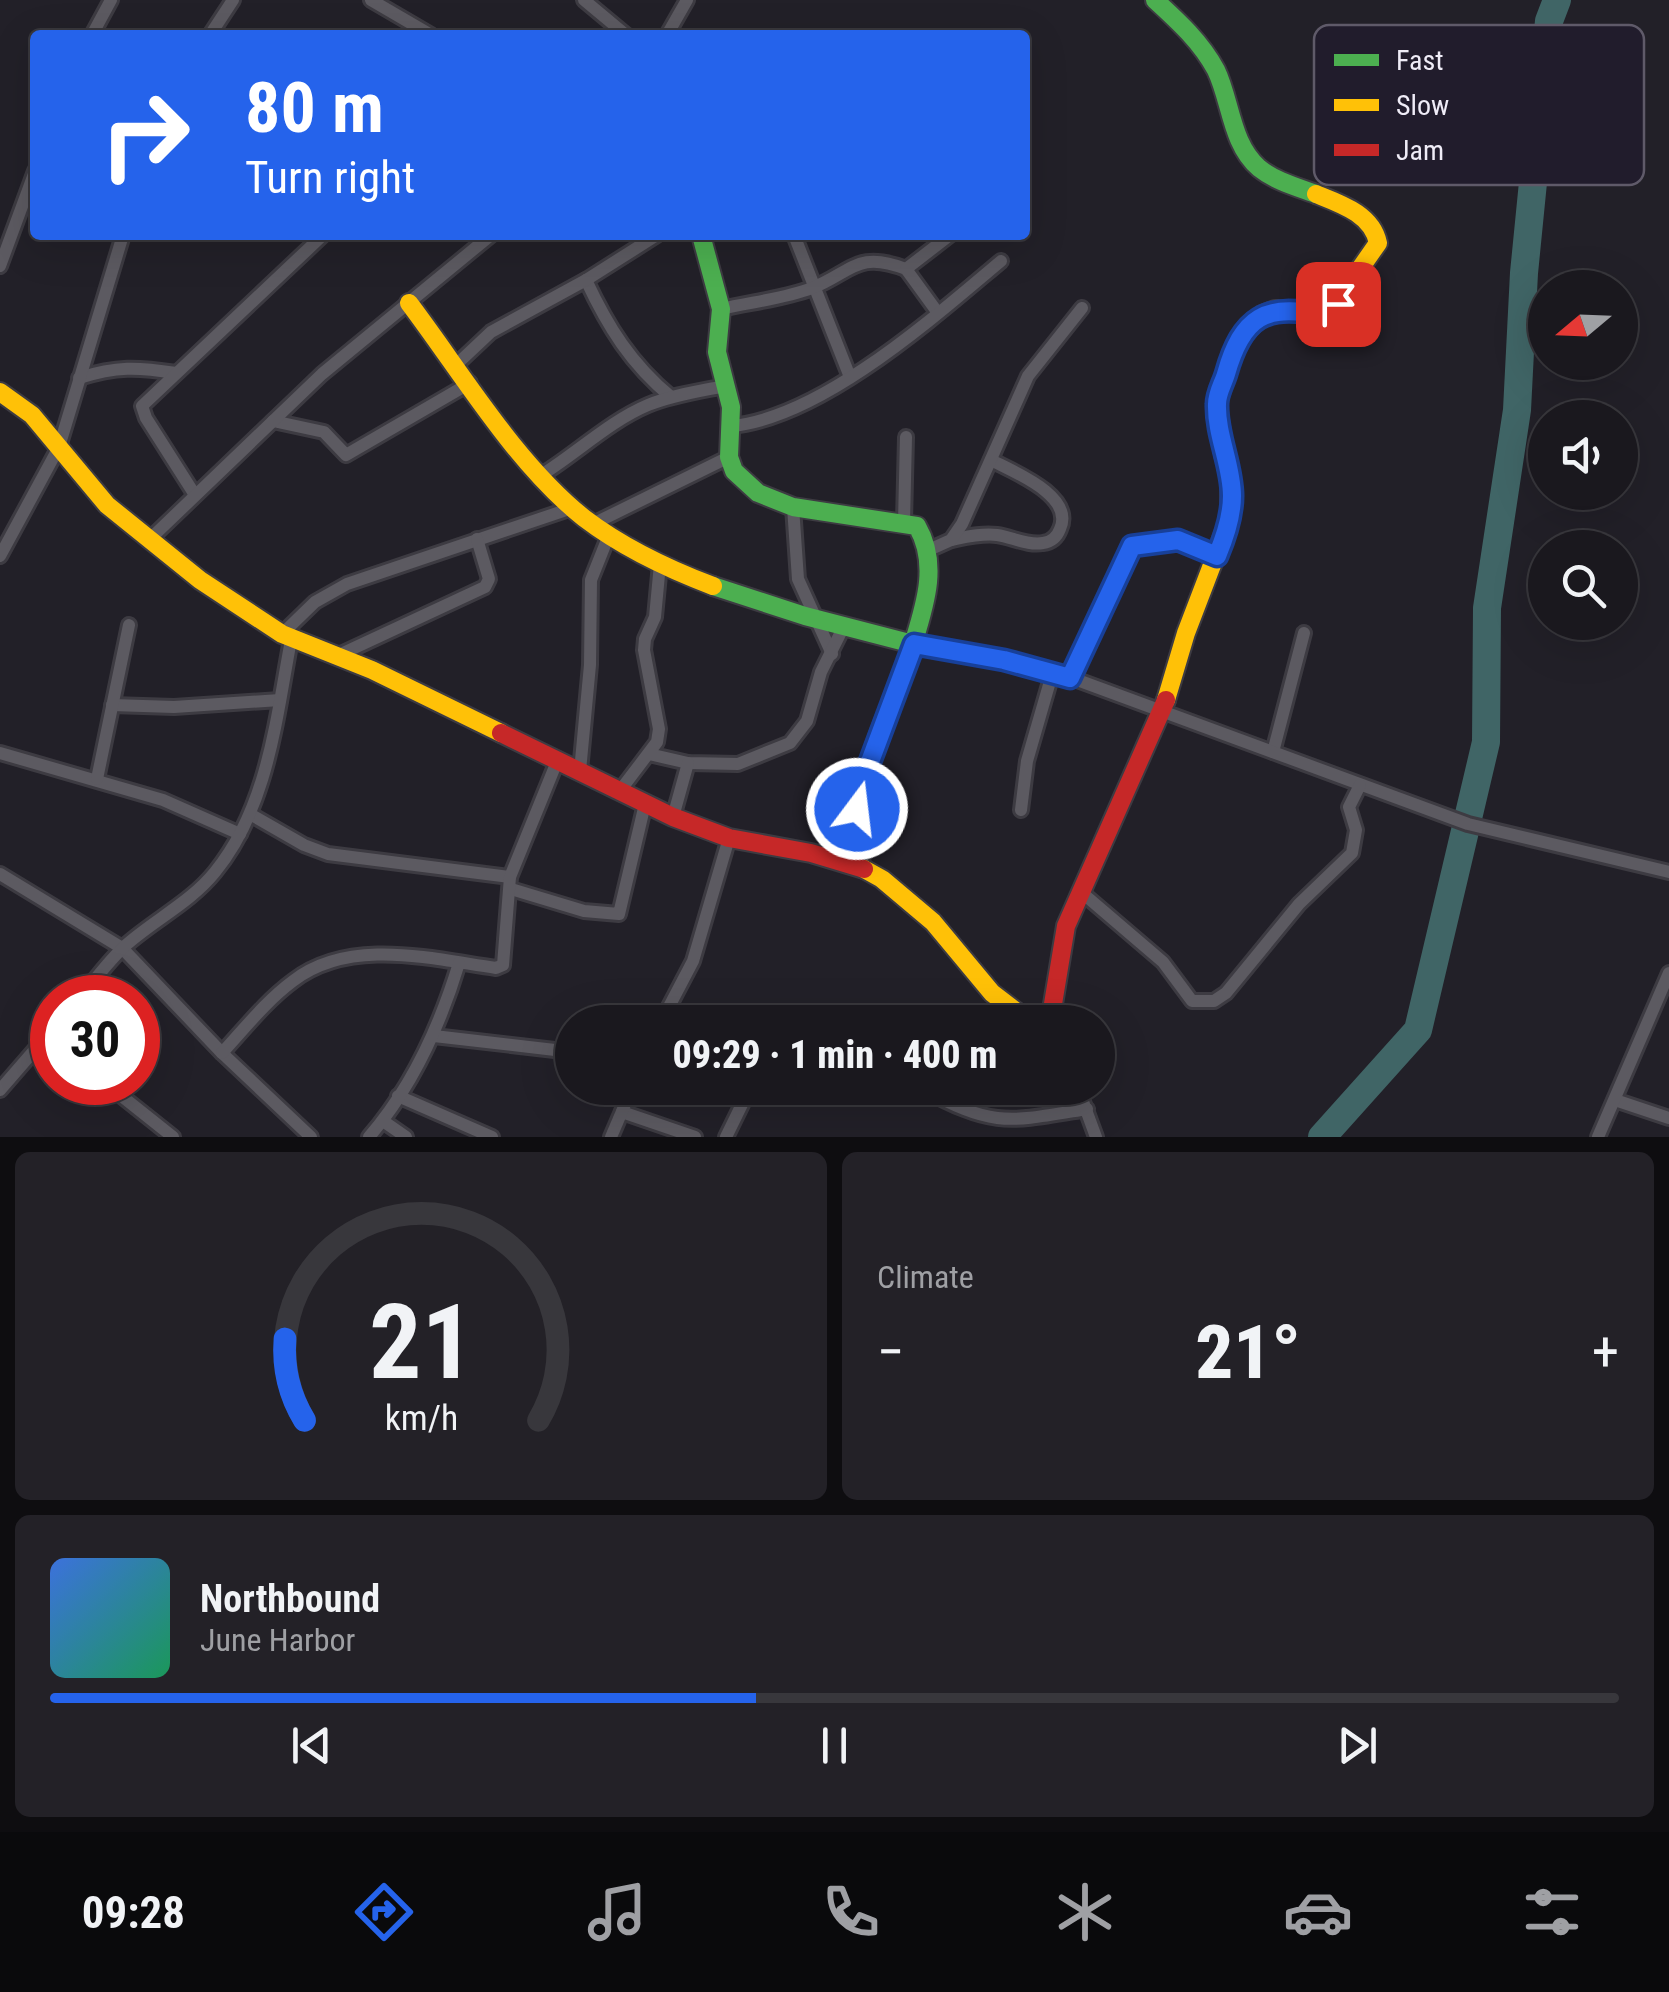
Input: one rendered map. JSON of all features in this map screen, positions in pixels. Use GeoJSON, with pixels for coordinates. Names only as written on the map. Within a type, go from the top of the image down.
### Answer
{"type":"FeatureCollection","features":[{"type":"Feature","properties":{"kind":"street"},"geometry":{"type":"LineString","coordinates":[[95,30],[111,0]]}},
{"type":"Feature","properties":{"kind":"street"},"geometry":{"type":"LineString","coordinates":[[213,30],[233,0]]}},
{"type":"Feature","properties":{"kind":"street"},"geometry":{"type":"LineString","coordinates":[[371,0],[422,30]]}},
{"type":"Feature","properties":{"kind":"street"},"geometry":{"type":"LineString","coordinates":[[584,0],[620,30]]}},
{"type":"Feature","properties":{"kind":"street"},"geometry":{"type":"LineString","coordinates":[[670,30],[688,0]]}},
{"type":"Feature","properties":{"kind":"street"},"geometry":{"type":"LineString","coordinates":[[1052,1005],[1059,957],[1080,891],[1163,710],[1186,633],[1230,518],[1232,496],[1217,404],[1232,353],[1238,340],[1262,315],[1275,310],[1323,316],[1330,313],[1378,244],[1379,236],[1370,220],[1264,173],[1252,162],[1233,126],[1218,76],[1207,55],[1155,0]]}},
{"type":"Feature","properties":{"kind":"street"},"geometry":{"type":"LineString","coordinates":[[0,266],[30,185]]}},
{"type":"Feature","properties":{"kind":"street"},"geometry":{"type":"LineString","coordinates":[[0,556],[59,447],[121,240]]}},
{"type":"Feature","properties":{"kind":"street"},"geometry":{"type":"LineString","coordinates":[[195,495],[142,406],[318,240]]}},
{"type":"Feature","properties":{"kind":"street"},"geometry":{"type":"LineString","coordinates":[[149,540],[322,374],[485,240]]}},
{"type":"Feature","properties":{"kind":"street"},"geometry":{"type":"LineString","coordinates":[[457,364],[491,332],[649,240]]}},
{"type":"Feature","properties":{"kind":"street"},"geometry":{"type":"LineString","coordinates":[[702,240],[721,309],[717,352],[731,426],[728,457],[742,480],[758,493],[793,507],[918,526],[930,550],[926,598],[914,644],[865,775],[857,809],[864,868]]}},
{"type":"Feature","properties":{"kind":"street"},"geometry":{"type":"LineString","coordinates":[[796,240],[850,377]]}},
{"type":"Feature","properties":{"kind":"street"},"geometry":{"type":"LineString","coordinates":[[906,269],[944,240]]}},
{"type":"Feature","properties":{"kind":"street"},"geometry":{"type":"LineString","coordinates":[[721,309],[812,288],[845,268],[878,261],[906,269],[938,313]]}},
{"type":"Feature","properties":{"kind":"street"},"geometry":{"type":"LineString","coordinates":[[731,426],[786,412],[850,377],[893,349],[1001,261]]}},
{"type":"Feature","properties":{"kind":"street"},"geometry":{"type":"LineString","coordinates":[[586,280],[623,349],[671,398]]}},
{"type":"Feature","properties":{"kind":"street"},"geometry":{"type":"LineString","coordinates":[[409,303],[572,508],[660,564],[745,600],[914,644],[1053,672],[1468,824],[1669,872]]}},
{"type":"Feature","properties":{"kind":"street"},"geometry":{"type":"LineString","coordinates":[[951,540],[962,524],[1028,376],[1082,308]]}},
{"type":"Feature","properties":{"kind":"street"},"geometry":{"type":"LineString","coordinates":[[79,378],[112,368],[176,373]]}},
{"type":"Feature","properties":{"kind":"street"},"geometry":{"type":"LineString","coordinates":[[272,420],[324,432],[346,454],[470,384]]}},
{"type":"Feature","properties":{"kind":"street"},"geometry":{"type":"LineString","coordinates":[[543,474],[624,417],[671,398],[725,386]]}},
{"type":"Feature","properties":{"kind":"street"},"geometry":{"type":"LineString","coordinates":[[0,392],[32,415],[107,504],[149,540],[200,580],[287,637],[339,655],[673,817],[729,838],[811,853],[864,868],[933,922],[992,993],[1008,1005]]}},
{"type":"Feature","properties":{"kind":"street"},"geometry":{"type":"LineString","coordinates":[[904,522],[906,437]]}},
{"type":"Feature","properties":{"kind":"street"},"geometry":{"type":"LineString","coordinates":[[580,771],[590,665],[591,580],[602,529],[728,457]]}},
{"type":"Feature","properties":{"kind":"street"},"geometry":{"type":"LineString","coordinates":[[930,550],[951,540],[988,534],[1040,544],[1056,537],[1063,526],[1063,511],[1058,502],[1031,480],[990,460]]}},
{"type":"Feature","properties":{"kind":"street"},"geometry":{"type":"LineString","coordinates":[[793,507],[798,579],[832,654]]}},
{"type":"Feature","properties":{"kind":"street"},"geometry":{"type":"LineString","coordinates":[[99,975],[122,948],[215,873],[240,834],[258,796],[280,700],[287,637],[315,602],[348,584],[572,508]]}},
{"type":"Feature","properties":{"kind":"street"},"geometry":{"type":"LineString","coordinates":[[339,655],[486,586],[489,579],[477,539]]}},
{"type":"Feature","properties":{"kind":"street"},"geometry":{"type":"LineString","coordinates":[[1070,678],[1132,546],[1178,540],[1217,556]]}},
{"type":"Feature","properties":{"kind":"street"},"geometry":{"type":"LineString","coordinates":[[620,792],[657,742],[659,719],[644,639],[655,618],[660,564]]}},
{"type":"Feature","properties":{"kind":"street"},"geometry":{"type":"LineString","coordinates":[[97,778],[130,624]]}},
{"type":"Feature","properties":{"kind":"street"},"geometry":{"type":"LineString","coordinates":[[648,754],[688,763],[738,764],[790,744],[807,721],[821,672],[844,626]]}},
{"type":"Feature","properties":{"kind":"street"},"geometry":{"type":"LineString","coordinates":[[1273,752],[1304,633]]}},
{"type":"Feature","properties":{"kind":"street"},"geometry":{"type":"LineString","coordinates":[[1022,810],[1027,761],[1053,672]]}},
{"type":"Feature","properties":{"kind":"street"},"geometry":{"type":"LineString","coordinates":[[112,706],[174,707],[280,700]]}},
{"type":"Feature","properties":{"kind":"street"},"geometry":{"type":"LineString","coordinates":[[0,753],[163,800],[240,834]]}},
{"type":"Feature","properties":{"kind":"street"},"geometry":{"type":"LineString","coordinates":[[222,1053],[276,996],[314,968],[393,953],[496,968],[503,965],[510,883],[558,759]]}},
{"type":"Feature","properties":{"kind":"street"},"geometry":{"type":"LineString","coordinates":[[673,817],[688,763]]}},
{"type":"Feature","properties":{"kind":"street"},"geometry":{"type":"LineString","coordinates":[[1080,891],[1163,962],[1192,1001],[1214,1001],[1299,904],[1352,853],[1356,830],[1349,807],[1360,786]]}},
{"type":"Feature","properties":{"kind":"street"},"geometry":{"type":"LineString","coordinates":[[250,814],[328,854],[510,883],[584,911],[618,914],[645,804]]}},
{"type":"Feature","properties":{"kind":"street"},"geometry":{"type":"LineString","coordinates":[[670,1005],[692,960],[729,838]]}},
{"type":"Feature","properties":{"kind":"street"},"geometry":{"type":"LineString","coordinates":[[0,874],[122,948],[222,1053],[311,1137]]}},
{"type":"Feature","properties":{"kind":"street"},"geometry":{"type":"LineString","coordinates":[[369,1137],[434,1036],[459,962]]}},
{"type":"Feature","properties":{"kind":"street"},"geometry":{"type":"LineString","coordinates":[[1598,1137],[1668,982]]}},
{"type":"Feature","properties":{"kind":"street"},"geometry":{"type":"LineString","coordinates":[[434,1036],[555,1050]]}},
{"type":"Feature","properties":{"kind":"street"},"geometry":{"type":"LineString","coordinates":[[0,1090],[30,1058]]}},
{"type":"Feature","properties":{"kind":"street"},"geometry":{"type":"LineString","coordinates":[[398,1096],[492,1137]]}},
{"type":"Feature","properties":{"kind":"street"},"geometry":{"type":"LineString","coordinates":[[1615,1100],[1669,1118]]}},
{"type":"Feature","properties":{"kind":"street"},"geometry":{"type":"LineString","coordinates":[[133,1105],[173,1137]]}},
{"type":"Feature","properties":{"kind":"street"},"geometry":{"type":"LineString","coordinates":[[611,1137],[625,1105]]}},
{"type":"Feature","properties":{"kind":"street"},"geometry":{"type":"LineString","coordinates":[[726,1137],[742,1105]]}},
{"type":"Feature","properties":{"kind":"street"},"geometry":{"type":"LineString","coordinates":[[955,1105],[971,1113],[1005,1120],[1087,1109]]}},
{"type":"Feature","properties":{"kind":"street"},"geometry":{"type":"LineString","coordinates":[[1085,1105],[1096,1137]]}},
{"type":"Feature","properties":{"kind":"street"},"geometry":{"type":"LineString","coordinates":[[622,1112],[695,1137]]}},
{"type":"Feature","properties":{"kind":"street"},"geometry":{"type":"LineString","coordinates":[[382,1121],[406,1137]]}},
{"type":"Feature","properties":{"kind":"waterway"},"geometry":{"type":"LineString","coordinates":[[1549,25],[1557,0]]}},
{"type":"Feature","properties":{"kind":"waterway"},"geometry":{"type":"LineString","coordinates":[[1322,1137],[1418,1030],[1486,742],[1487,608],[1517,410],[1533,185]]}},
{"type":"Feature","properties":{"kind":"traffic: fast"},"geometry":{"type":"LineString","coordinates":[[1155,0],[1210,60],[1237,135],[1250,158],[1272,177],[1316,194]]}},
{"type":"Feature","properties":{"kind":"traffic: fast"},"geometry":{"type":"LineString","coordinates":[[702,240],[721,309],[717,352],[731,407],[729,457],[734,471],[758,493],[793,507],[917,526],[924,540],[929,570],[913,644],[805,616],[713,586]]}},
{"type":"Feature","properties":{"kind":"traffic: slow"},"geometry":{"type":"LineString","coordinates":[[1166,700],[1186,633],[1230,518],[1230,473],[1217,404],[1238,340],[1262,315],[1275,310],[1323,316],[1329,313],[1378,243],[1362,217],[1316,194]]}},
{"type":"Feature","properties":{"kind":"traffic: slow"},"geometry":{"type":"LineString","coordinates":[[409,303],[490,416],[559,496],[630,548],[713,586]]}},
{"type":"Feature","properties":{"kind":"traffic: slow"},"geometry":{"type":"LineString","coordinates":[[0,392],[32,415],[107,505],[200,580],[282,634],[372,670],[501,733]]}},
{"type":"Feature","properties":{"kind":"traffic: slow"},"geometry":{"type":"LineString","coordinates":[[864,869],[882,879],[933,922],[992,993],[1008,1005]]}},
{"type":"Feature","properties":{"kind":"traffic: jam"},"geometry":{"type":"LineString","coordinates":[[1053,1005],[1066,926],[1166,700]]}},
{"type":"Feature","properties":{"kind":"traffic: jam"},"geometry":{"type":"LineString","coordinates":[[501,733],[673,817],[729,838],[811,853],[864,869]]}},
{"type":"Feature","properties":{"kind":"route"},"geometry":{"type":"LineString","coordinates":[[857,809],[865,775],[914,644],[1004,660],[1070,678],[1132,546],[1178,540],[1217,556],[1230,518],[1232,496],[1217,404],[1238,340],[1262,315],[1275,310],[1323,316],[1338,304]]}}]}
